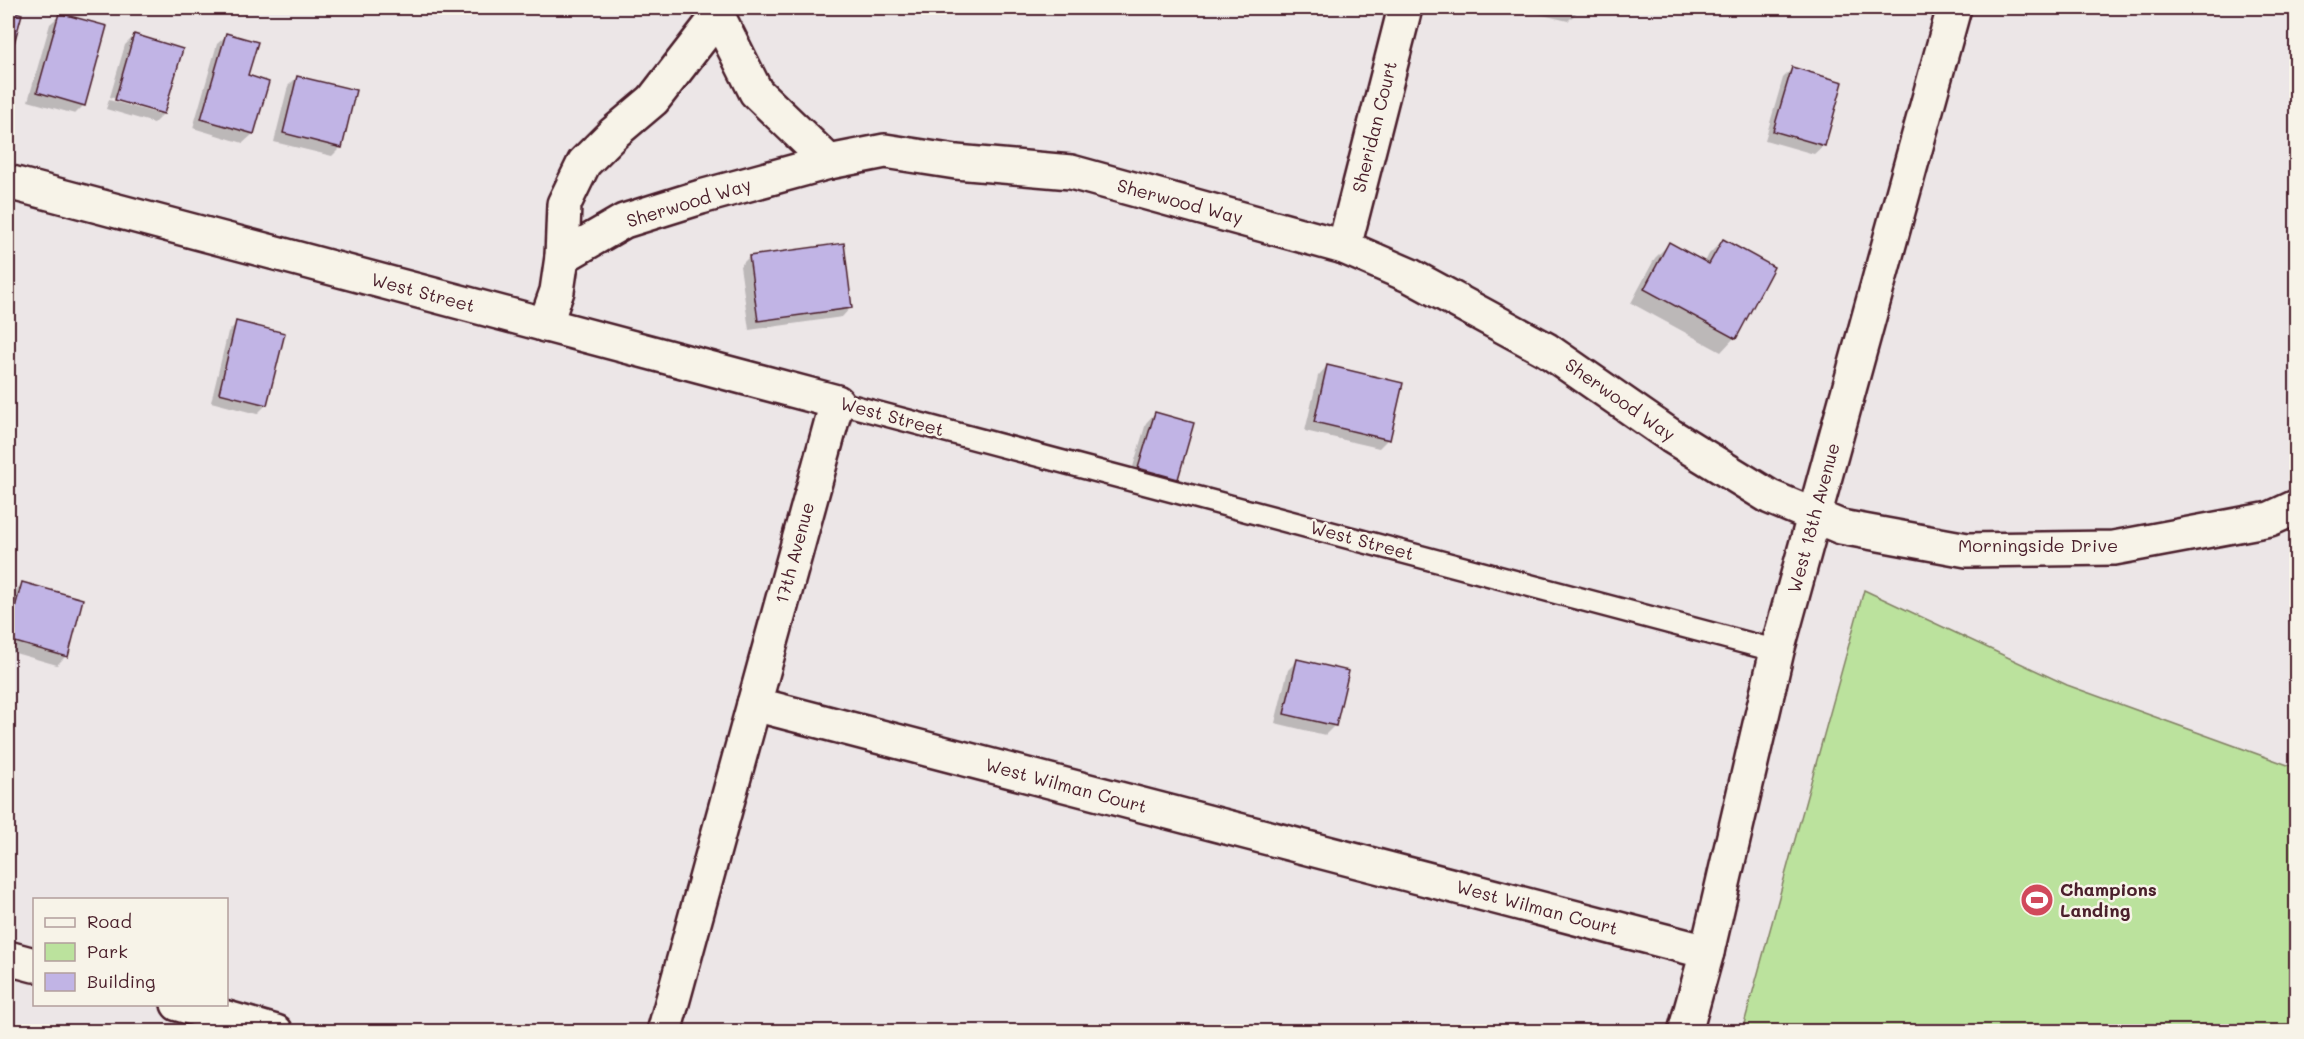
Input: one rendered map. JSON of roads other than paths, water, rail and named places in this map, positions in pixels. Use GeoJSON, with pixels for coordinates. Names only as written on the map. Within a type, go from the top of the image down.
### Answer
{"type":"FeatureCollection","features":[{"type":"Feature","properties":{"kind":"street","name":"Sheridan Court"},"geometry":{"type":"LineString","coordinates":[[1344,247],[1405,8]]}},
{"type":"Feature","properties":{"kind":"street","name":"West 18th Avenue"},"geometry":{"type":"LineString","coordinates":[[1685,1032],[1707,952],[1777,651],[1954,8]]}},
{"type":"Feature","properties":{"kind":"street"},"geometry":{"type":"LineString","coordinates":[[545,325],[556,291],[562,257],[564,204],[584,163],[614,133],[653,100],[717,12],[756,93],[830,162]]}},
{"type":"Feature","properties":{"kind":"street","name":"Sherwood Way"},"geometry":{"type":"LineString","coordinates":[[562,257],[624,221],[701,197],[830,162],[885,151],[956,162],[1071,172],[1344,247],[1412,276],[1547,350],[1671,436],[1770,497],[1814,517]]}},
{"type":"Feature","properties":{"kind":"street","name":"West Street"},"geometry":{"type":"LineString","coordinates":[[8,182],[837,402]]}},
{"type":"Feature","properties":{"kind":"street","name":"17th Avenue"},"geometry":{"type":"LineString","coordinates":[[754,704],[837,402]]}},
{"type":"Feature","properties":{"kind":"street","name":"Morningside Drive"},"geometry":{"type":"LineString","coordinates":[[1814,517],[1841,527],[1967,550],[2114,548],[2270,519],[2296,507]]}},
{"type":"Feature","properties":{"kind":"street"},"geometry":{"type":"LineString","coordinates":[[664,1032],[754,704]]}},
{"type":"Feature","properties":{"kind":"street","name":"West Wilman Court"},"geometry":{"type":"LineString","coordinates":[[754,704],[1707,952]]}},
{"type":"Feature","properties":{"kind":"street"},"geometry":{"type":"LineString","coordinates":[[8,958],[33,965]]}},
{"type":"Feature","properties":{"kind":"street"},"geometry":{"type":"LineString","coordinates":[[182,1006],[276,1032]]}},
{"type":"Feature","properties":{"kind":"lane","name":"West Street"},"geometry":{"type":"LineString","coordinates":[[837,402],[1777,651]]}},
{"type":"Feature","properties":{"kind":"place","name":"Champions Landing"},"geometry":{"type":"Point","coordinates":[2037,900]}}]}
